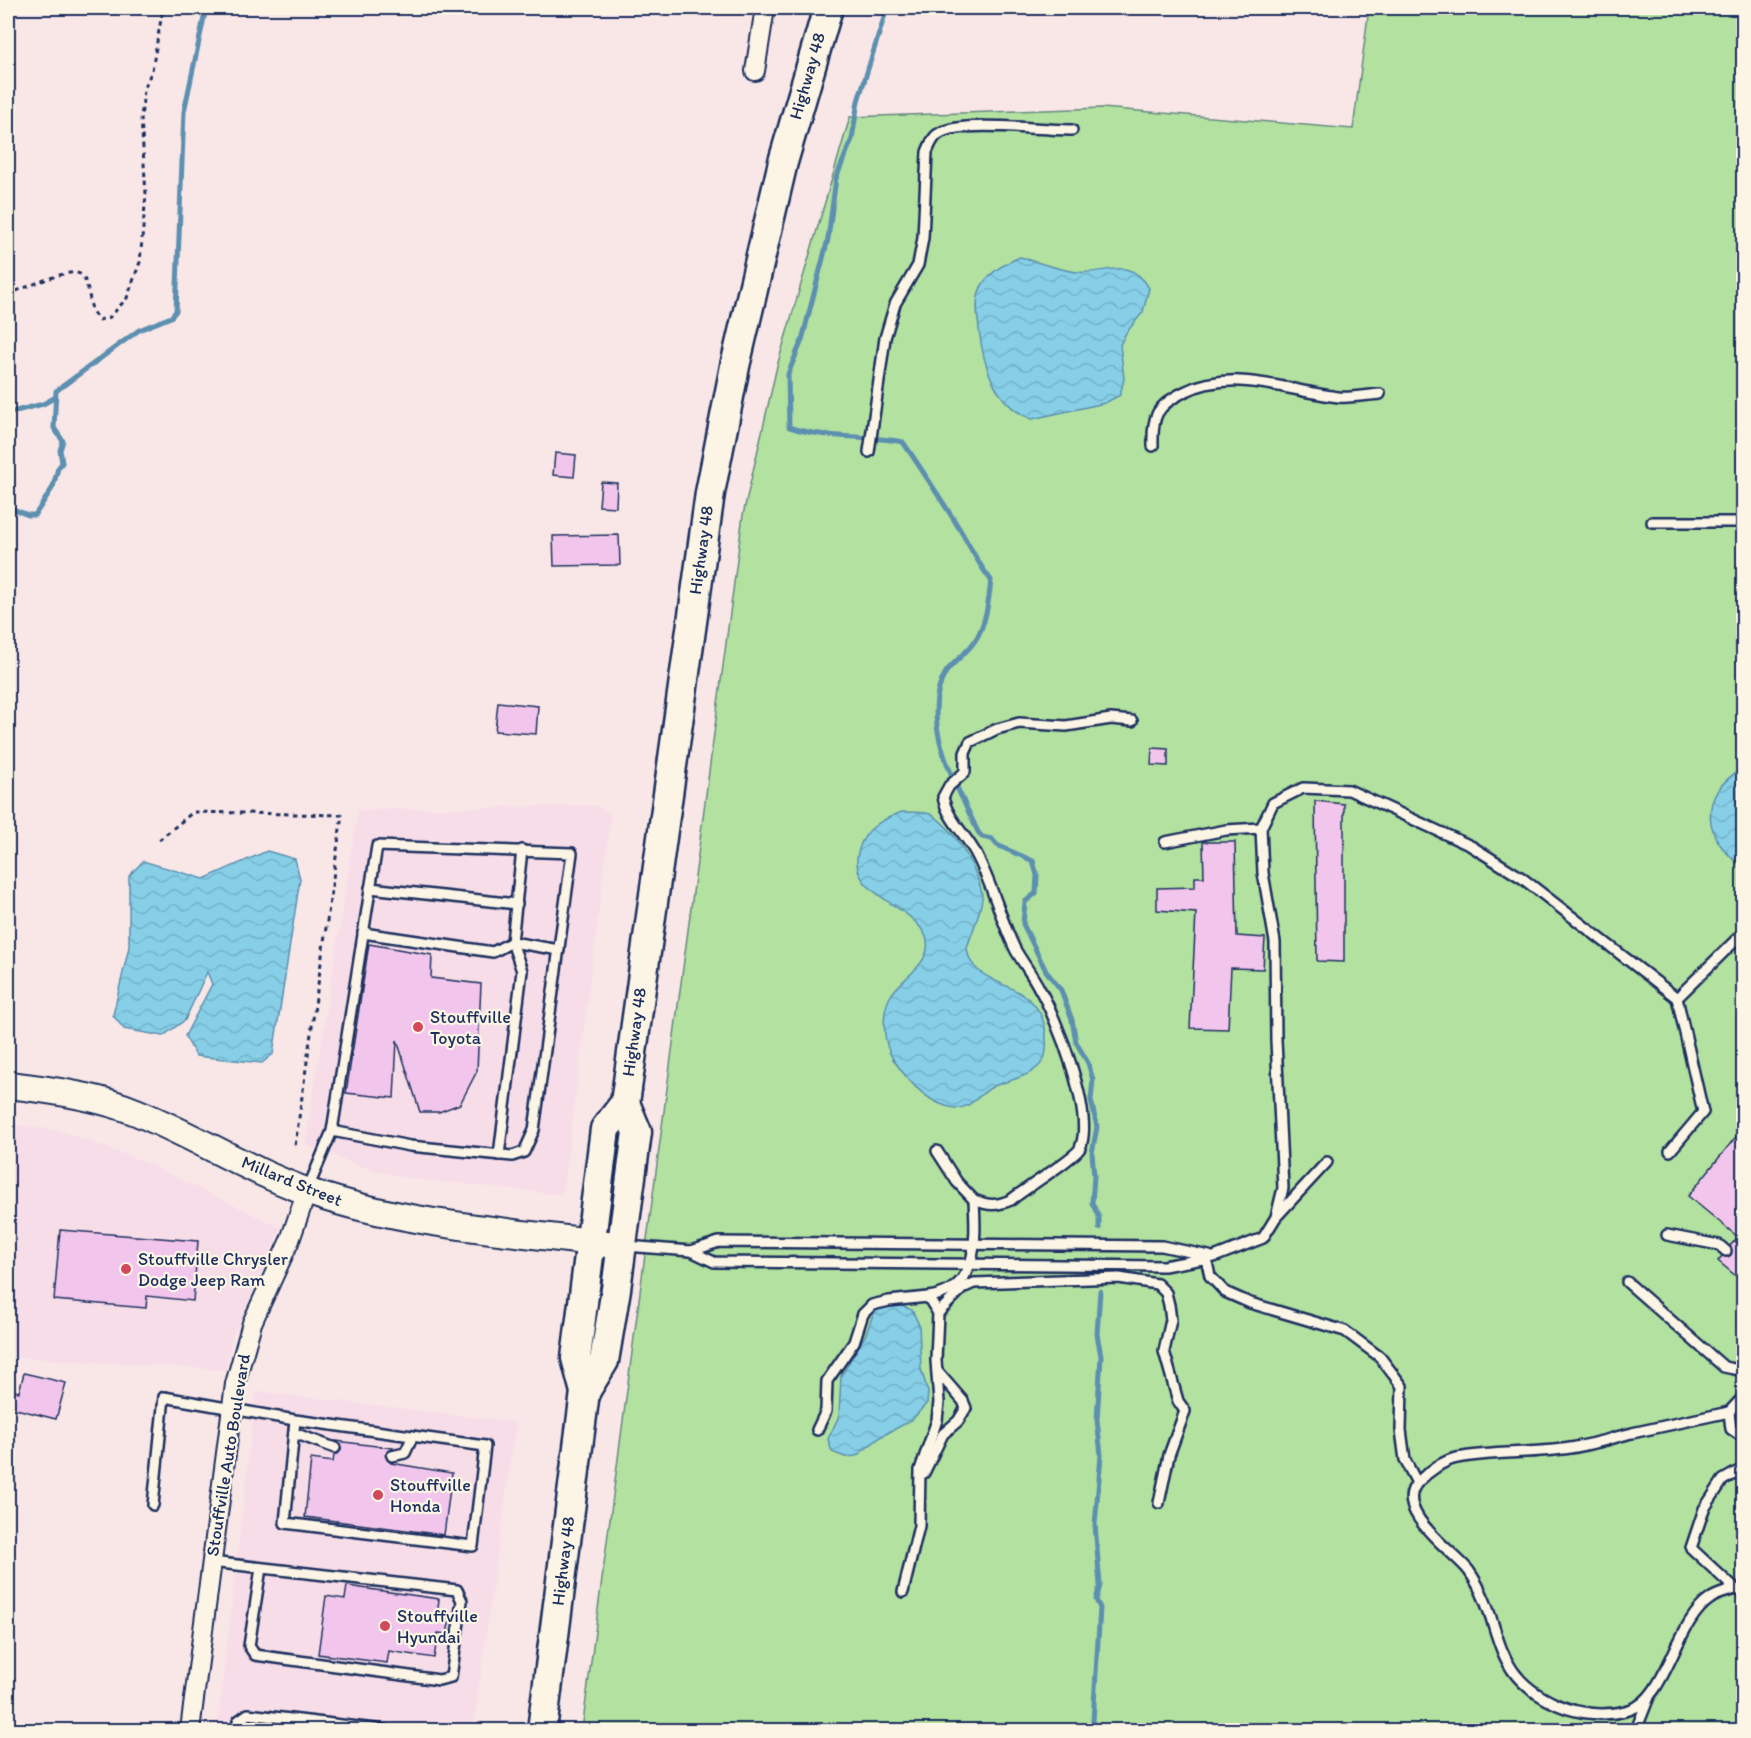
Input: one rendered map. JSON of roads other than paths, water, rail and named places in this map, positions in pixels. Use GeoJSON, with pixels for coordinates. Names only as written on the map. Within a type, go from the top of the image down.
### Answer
{"type":"FeatureCollection","features":[{"type":"Feature","properties":{"kind":"main road","name":"Highway 48"},"geometry":{"type":"LineString","coordinates":[[542,1731],[585,1392],[576,1358],[605,1129],[625,1103],[710,493],[735,366],[783,162],[828,8]]}},
{"type":"Feature","properties":{"kind":"main road","name":"Highway 48"},"geometry":{"type":"LineString","coordinates":[[585,1392],[604,1361],[638,1132],[625,1103]]}},
{"type":"Feature","properties":{"kind":"street"},"geometry":{"type":"LineString","coordinates":[[755,71],[765,8]]}},
{"type":"Feature","properties":{"kind":"street","name":"Millard Street"},"geometry":{"type":"LineString","coordinates":[[8,1085],[41,1088],[134,1111],[307,1191],[383,1214],[462,1228],[621,1246]]}},
{"type":"Feature","properties":{"kind":"street","name":"Stouffville Auto Boulevard"},"geometry":{"type":"LineString","coordinates":[[190,1731],[231,1410],[240,1359],[252,1323],[290,1240],[307,1191]]}},
{"type":"Feature","properties":{"kind":"lane"},"geometry":{"type":"LineString","coordinates":[[869,450],[885,338],[894,304],[918,265],[923,238],[927,152],[931,142],[937,134],[958,127],[1072,130]]}},
{"type":"Feature","properties":{"kind":"lane"},"geometry":{"type":"LineString","coordinates":[[1153,446],[1152,424],[1160,407],[1194,387],[1221,380],[1276,384],[1340,397],[1380,394]]}},
{"type":"Feature","properties":{"kind":"lane"},"geometry":{"type":"LineString","coordinates":[[1652,522],[1743,522]]}},
{"type":"Feature","properties":{"kind":"lane"},"geometry":{"type":"LineString","coordinates":[[937,1151],[957,1182],[974,1200],[988,1206],[998,1205],[1011,1200],[1079,1150],[1084,1136],[1084,1112],[1077,1080],[1041,990],[1015,948],[996,895],[975,851],[944,801],[949,786],[965,772],[965,753],[970,742],[996,729],[1019,723],[1066,726],[1111,718],[1132,721]]}},
{"type":"Feature","properties":{"kind":"lane"},"geometry":{"type":"LineString","coordinates":[[1276,1217],[1283,1188],[1276,1040],[1275,942],[1263,873],[1261,828],[1273,803],[1303,788],[1349,790],[1471,846],[1522,878],[1677,998],[1703,1112],[1670,1151]]}},
{"type":"Feature","properties":{"kind":"lane"},"geometry":{"type":"LineString","coordinates":[[1165,842],[1226,830],[1261,828]]}},
{"type":"Feature","properties":{"kind":"lane"},"geometry":{"type":"LineString","coordinates":[[307,1191],[332,1131],[376,846],[572,853],[534,1130],[524,1152],[512,1156],[410,1146],[332,1131]]}},
{"type":"Feature","properties":{"kind":"lane"},"geometry":{"type":"LineString","coordinates":[[499,1155],[522,971],[512,942],[522,850]]}},
{"type":"Feature","properties":{"kind":"lane"},"geometry":{"type":"LineString","coordinates":[[370,888],[517,904]]}},
{"type":"Feature","properties":{"kind":"lane"},"geometry":{"type":"LineString","coordinates":[[1677,998],[1743,932]]}},
{"type":"Feature","properties":{"kind":"lane"},"geometry":{"type":"LineString","coordinates":[[363,933],[493,952],[512,942],[559,950]]}},
{"type":"Feature","properties":{"kind":"lane"},"geometry":{"type":"LineString","coordinates":[[621,1246],[691,1251],[714,1262],[1164,1266],[1210,1258],[1263,1238],[1276,1217],[1327,1162]]}},
{"type":"Feature","properties":{"kind":"lane"},"geometry":{"type":"LineString","coordinates":[[817,1430],[826,1411],[827,1381],[854,1342],[863,1314],[872,1305],[888,1300],[949,1293],[965,1280],[970,1264],[974,1200]]}},
{"type":"Feature","properties":{"kind":"lane"},"geometry":{"type":"LineString","coordinates":[[1667,1235],[1719,1245],[1726,1251]]}},
{"type":"Feature","properties":{"kind":"lane"},"geometry":{"type":"LineString","coordinates":[[691,1251],[719,1242],[1162,1246],[1210,1258]]}},
{"type":"Feature","properties":{"kind":"lane"},"geometry":{"type":"LineString","coordinates":[[1210,1258],[1210,1276],[1225,1292],[1250,1303],[1346,1331],[1380,1357],[1402,1386],[1401,1430],[1405,1460],[1417,1483]]}},
{"type":"Feature","properties":{"kind":"lane"},"geometry":{"type":"LineString","coordinates":[[938,1313],[963,1288],[974,1283],[1119,1278],[1157,1284],[1166,1293],[1171,1320],[1164,1350],[1178,1401],[1185,1411],[1169,1455],[1159,1503]]}},
{"type":"Feature","properties":{"kind":"lane"},"geometry":{"type":"LineString","coordinates":[[1627,1282],[1724,1367],[1743,1371]]}},
{"type":"Feature","properties":{"kind":"lane"},"geometry":{"type":"LineString","coordinates":[[903,1592],[919,1526],[920,1481],[924,1456],[937,1420],[938,1313],[928,1297]]}},
{"type":"Feature","properties":{"kind":"lane"},"geometry":{"type":"LineString","coordinates":[[920,1481],[943,1434],[958,1421],[966,1408],[963,1401],[936,1370]]}},
{"type":"Feature","properties":{"kind":"lane"},"geometry":{"type":"LineString","coordinates":[[1649,1698],[1632,1710],[1615,1713],[1575,1712],[1541,1698],[1521,1684],[1504,1656],[1469,1571],[1427,1532],[1416,1513],[1412,1497],[1417,1483],[1433,1470],[1455,1458],[1571,1448],[1729,1412],[1743,1396]]}},
{"type":"Feature","properties":{"kind":"lane"},"geometry":{"type":"LineString","coordinates":[[153,1505],[165,1397],[295,1420],[485,1446],[473,1546],[285,1523],[295,1420]]}},
{"type":"Feature","properties":{"kind":"lane"},"geometry":{"type":"LineString","coordinates":[[1729,1412],[1731,1429],[1743,1438]]}},
{"type":"Feature","properties":{"kind":"lane"},"geometry":{"type":"LineString","coordinates":[[294,1433],[335,1448]]}},
{"type":"Feature","properties":{"kind":"lane"},"geometry":{"type":"LineString","coordinates":[[392,1456],[405,1453],[413,1436]]}},
{"type":"Feature","properties":{"kind":"lane"},"geometry":{"type":"LineString","coordinates":[[1739,1591],[1691,1548],[1704,1509],[1710,1499],[1723,1480],[1743,1468]]}},
{"type":"Feature","properties":{"kind":"lane"},"geometry":{"type":"LineString","coordinates":[[212,1562],[457,1590],[462,1600],[451,1677],[439,1680],[255,1655],[249,1646],[261,1568]]}},
{"type":"Feature","properties":{"kind":"lane"},"geometry":{"type":"LineString","coordinates":[[1636,1731],[1649,1698],[1692,1618],[1710,1599],[1739,1591]]}},
{"type":"Feature","properties":{"kind":"lane"},"geometry":{"type":"LineString","coordinates":[[237,1731],[238,1721],[248,1714],[384,1731]]}},
{"type":"Feature","properties":{"kind":"lane"},"geometry":{"type":"LineString","coordinates":[[285,1731],[287,1719]]}},
{"type":"Feature","properties":{"kind":"water"},"geometry":{"type":"Polygon","coordinates":[[[1020,257],[1078,272],[1126,269],[1142,278],[1149,288],[1143,312],[1126,333],[1120,345],[1124,379],[1120,395],[1105,403],[1032,419],[1019,413],[1000,394],[984,356],[977,306],[978,297],[990,275],[1020,257]]]}},
{"type":"Feature","properties":{"kind":"water"},"geometry":{"type":"Polygon","coordinates":[[[1743,768],[1743,867],[1720,843],[1713,830],[1710,817],[1712,804],[1718,791],[1728,779],[1743,768]]]}},
{"type":"Feature","properties":{"kind":"water"},"geometry":{"type":"Polygon","coordinates":[[[902,812],[930,814],[938,819],[964,851],[977,877],[982,899],[967,948],[972,963],[982,973],[1025,996],[1037,1008],[1044,1025],[1046,1050],[1040,1065],[1034,1071],[994,1086],[971,1104],[960,1108],[945,1106],[919,1090],[893,1059],[885,1037],[884,1019],[887,1004],[894,990],[921,963],[927,946],[926,937],[919,925],[908,915],[870,888],[861,877],[857,865],[859,849],[870,830],[882,821],[902,812]]]}},
{"type":"Feature","properties":{"kind":"water"},"geometry":{"type":"Polygon","coordinates":[[[267,851],[295,859],[300,879],[273,1054],[262,1063],[196,1056],[185,1036],[212,984],[207,972],[185,1020],[163,1036],[124,1029],[113,1015],[129,947],[129,876],[143,861],[204,879],[267,851]]]}},
{"type":"Feature","properties":{"kind":"water"},"geometry":{"type":"Polygon","coordinates":[[[899,1305],[912,1310],[919,1325],[921,1369],[928,1392],[927,1403],[912,1420],[882,1436],[856,1456],[845,1457],[832,1452],[828,1439],[839,1416],[841,1376],[865,1336],[873,1315],[880,1307],[899,1305]]]}},
{"type":"Feature","properties":{"kind":"waterway"},"geometry":{"type":"LineString","coordinates":[[8,507],[28,515],[35,515],[53,487],[58,468],[62,463],[60,450],[63,441],[54,428],[56,391],[139,330],[171,317],[176,311],[184,112],[206,8]]}},
{"type":"Feature","properties":{"kind":"waterway"},"geometry":{"type":"LineString","coordinates":[[887,8],[858,101],[852,139],[836,178],[828,239],[802,340],[788,374],[789,427],[831,435],[903,442],[991,580],[986,612],[978,636],[968,650],[946,672],[938,691],[936,711],[938,732],[951,775],[978,832],[982,837],[992,839],[997,845],[1033,861],[1037,875],[1036,893],[1025,902],[1023,924],[1046,971],[1061,990],[1072,1020],[1076,1042],[1088,1063],[1093,1080],[1091,1100],[1097,1127],[1092,1153],[1094,1176],[1092,1203],[1099,1217],[1099,1228]]}},
{"type":"Feature","properties":{"kind":"waterway"},"geometry":{"type":"LineString","coordinates":[[8,413],[43,404],[54,398]]}},
{"type":"Feature","properties":{"kind":"waterway"},"geometry":{"type":"LineString","coordinates":[[1095,1730],[1093,1721],[1100,1608],[1096,1600],[1100,1585],[1095,1525],[1101,1455],[1097,1420],[1101,1356],[1097,1334],[1100,1291]]}},
{"type":"Feature","properties":{"kind":"place","name":"Stouffville Toyota"},"geometry":{"type":"Point","coordinates":[418,1027]}},
{"type":"Feature","properties":{"kind":"place","name":"Stouffville Chrysler Dodge Jeep Ram"},"geometry":{"type":"Point","coordinates":[126,1269]}},
{"type":"Feature","properties":{"kind":"place","name":"Stouffville Honda"},"geometry":{"type":"Point","coordinates":[378,1495]}},
{"type":"Feature","properties":{"kind":"place","name":"Stouffville Hyundai"},"geometry":{"type":"Point","coordinates":[385,1626]}}]}
